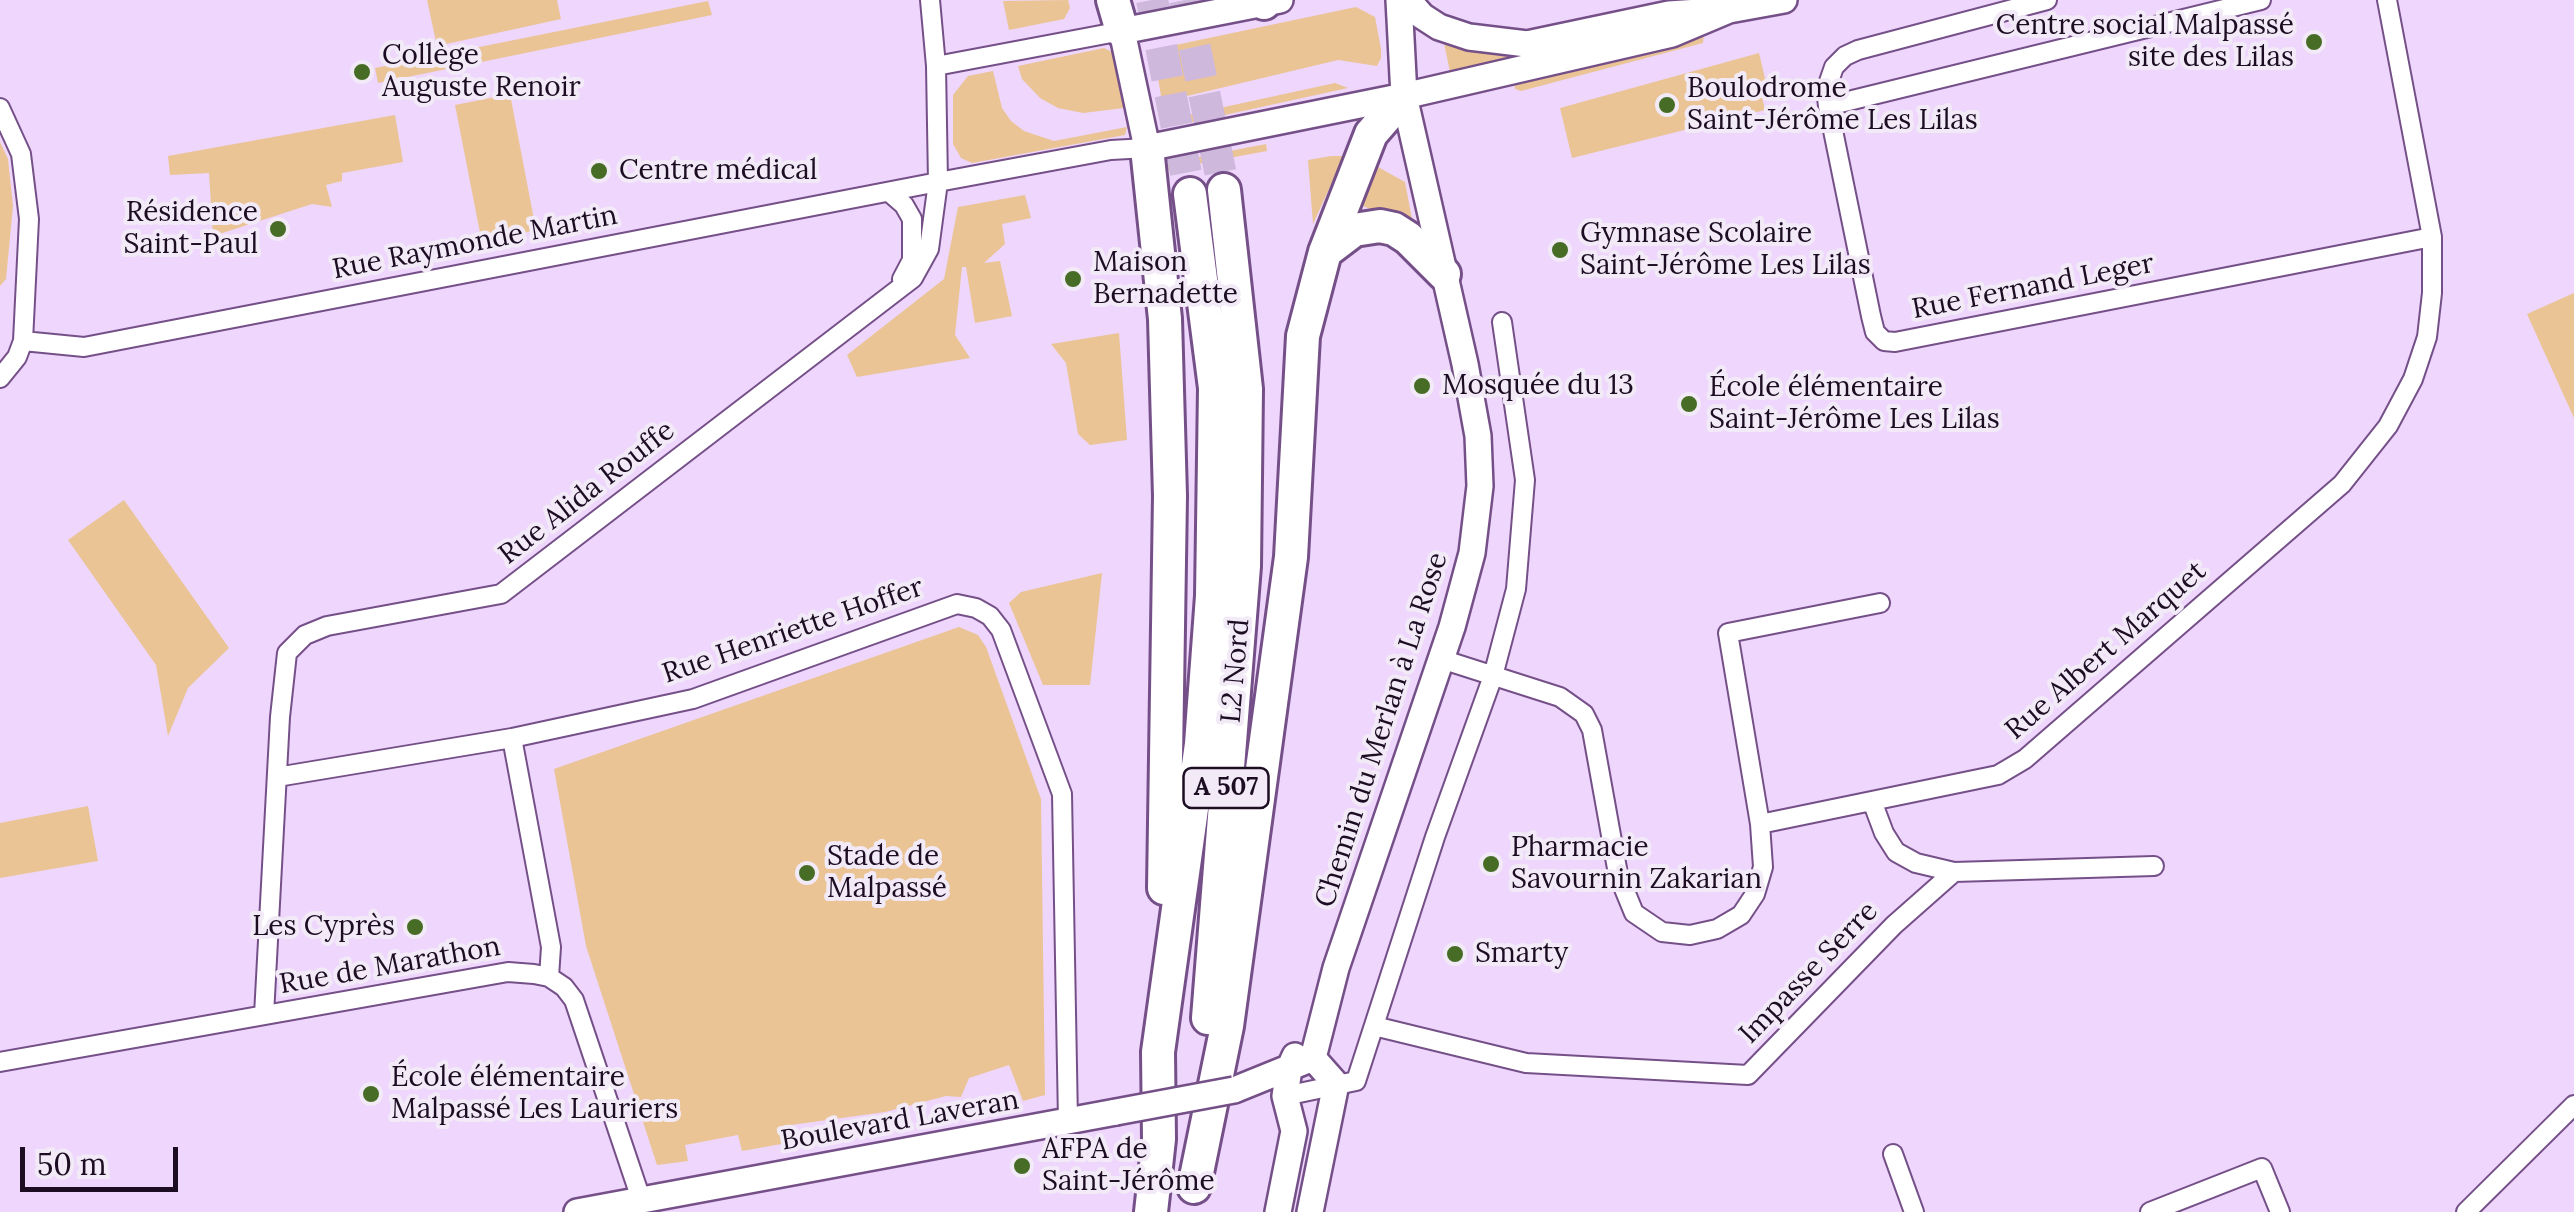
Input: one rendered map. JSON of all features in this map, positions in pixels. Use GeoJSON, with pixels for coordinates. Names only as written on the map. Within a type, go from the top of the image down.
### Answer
{"type":"FeatureCollection","features":[{"type":"Feature","properties":{"kind":"highway"},"geometry":{"type":"LineString","coordinates":[[1192,1199],[1227,1026],[1291,558],[1303,336],[1324,252],[1371,134],[1404,96]]}},
{"type":"Feature","properties":{"kind":"highway"},"geometry":{"type":"LineString","coordinates":[[1146,148],[1165,320],[1170,496],[1164,964],[1158,1052]]}},
{"type":"Feature","properties":{"kind":"highway","name":"L2 Nord"},"geometry":{"type":"LineString","coordinates":[[1192,1199],[1244,566],[1246,388],[1224,190]]}},
{"type":"Feature","properties":{"kind":"highway","name":"L2 Nord"},"geometry":{"type":"LineString","coordinates":[[1151,1212],[1159,1139],[1158,1052],[1202,744],[1212,596],[1215,388],[1190,194]]}},
{"type":"Feature","properties":{"kind":"highway"},"geometry":{"type":"LineString","coordinates":[[1324,252],[1354,230],[1380,226],[1408,238],[1444,274]]}},
{"type":"Feature","properties":{"kind":"street"},"geometry":{"type":"LineString","coordinates":[[930,0],[936,66],[938,182]]}},
{"type":"Feature","properties":{"kind":"street","name":"Chemin du Merlan à La Rose"},"geometry":{"type":"LineString","coordinates":[[1278,1212],[1294,1130],[1285,1096],[1301,1064],[1336,968],[1441,659],[1472,553],[1480,486],[1478,436],[1404,96],[1398,0]]}},
{"type":"Feature","properties":{"kind":"street"},"geometry":{"type":"LineString","coordinates":[[1408,0],[1422,16],[1439,26],[1469,37],[1527,44],[1669,14],[1784,0]]}},
{"type":"Feature","properties":{"kind":"street"},"geometry":{"type":"LineString","coordinates":[[2047,0],[1845,56],[1829,78],[1828,106],[2261,0]]}},
{"type":"Feature","properties":{"kind":"street","name":"Rue Albert Marquet"},"geometry":{"type":"LineString","coordinates":[[1760,824],[1998,775],[2026,760],[2342,484],[2388,426],[2428,337],[2432,237],[2386,0]]}},
{"type":"Feature","properties":{"kind":"street"},"geometry":{"type":"LineString","coordinates":[[936,66],[1118,15],[1268,1]]}},
{"type":"Feature","properties":{"kind":"street"},"geometry":{"type":"LineString","coordinates":[[1118,15],[1146,148],[1404,96],[1672,34],[1728,5]]}},
{"type":"Feature","properties":{"kind":"street","name":"Rue Fernand Leger"},"geometry":{"type":"LineString","coordinates":[[1828,106],[1871,316],[1884,341],[1895,342],[2432,237]]}},
{"type":"Feature","properties":{"kind":"street"},"geometry":{"type":"LineString","coordinates":[[0,108],[21,154],[28,201],[23,341],[18,357],[0,378]]}},
{"type":"Feature","properties":{"kind":"street","name":"Rue Raymonde Martin"},"geometry":{"type":"LineString","coordinates":[[23,341],[84,348],[938,182],[1111,150],[1146,148]]}},
{"type":"Feature","properties":{"kind":"street","name":"Rue Alida Rouffe"},"geometry":{"type":"LineString","coordinates":[[264,1015],[287,653],[304,634],[327,626],[501,594],[914,278],[924,263],[934,224],[938,182]]}},
{"type":"Feature","properties":{"kind":"street","name":"Rue Alida Rouffe"},"geometry":{"type":"LineString","coordinates":[[889,295],[912,260],[914,237],[912,219],[890,192]]}},
{"type":"Feature","properties":{"kind":"street"},"geometry":{"type":"LineString","coordinates":[[1285,1096],[1356,1082],[1435,837],[1493,676],[1516,589],[1525,480],[1502,322]]}},
{"type":"Feature","properties":{"kind":"street"},"geometry":{"type":"LineString","coordinates":[[1441,659],[1560,697],[1584,714],[1592,730],[1618,874],[1634,913],[1662,932],[1690,935],[1717,929],[1741,915],[1755,894],[1764,868],[1728,633],[1880,603]]}},
{"type":"Feature","properties":{"kind":"street","name":"Rue Henriette Hoffer"},"geometry":{"type":"LineString","coordinates":[[278,777],[512,738],[693,699],[956,604],[976,608],[990,616],[1001,630],[1062,794],[1068,1121]]}},
{"type":"Feature","properties":{"kind":"street"},"geometry":{"type":"LineString","coordinates":[[512,738],[549,932],[549,978],[574,1000],[641,1199]]}},
{"type":"Feature","properties":{"kind":"street"},"geometry":{"type":"LineString","coordinates":[[1872,802],[1896,852],[1916,863],[1954,872],[2154,866]]}},
{"type":"Feature","properties":{"kind":"street","name":"Impasse Serre"},"geometry":{"type":"LineString","coordinates":[[1374,1026],[1526,1063],[1748,1074],[1894,925],[1954,872]]}},
{"type":"Feature","properties":{"kind":"street","name":"Rue de Marathon"},"geometry":{"type":"LineString","coordinates":[[0,1062],[508,972],[549,978]]}},
{"type":"Feature","properties":{"kind":"street"},"geometry":{"type":"LineString","coordinates":[[1301,1064],[1336,1084]]}},
{"type":"Feature","properties":{"kind":"street","name":"Boulevard Laveran"},"geometry":{"type":"LineString","coordinates":[[577,1212],[1234,1090],[1301,1064]]}},
{"type":"Feature","properties":{"kind":"street"},"geometry":{"type":"LineString","coordinates":[[1310,1212],[1336,1084]]}},
{"type":"Feature","properties":{"kind":"street","name":"Boulevard Laveran"},"geometry":{"type":"LineString","coordinates":[[1234,1090],[1285,1096]]}},
{"type":"Feature","properties":{"kind":"street"},"geometry":{"type":"LineString","coordinates":[[2466,1212],[2574,1105]]}},
{"type":"Feature","properties":{"kind":"street"},"geometry":{"type":"LineString","coordinates":[[1893,1154],[1914,1212]]}},
{"type":"Feature","properties":{"kind":"street"},"geometry":{"type":"LineString","coordinates":[[2150,1212],[2262,1168],[2280,1212]]}},
{"type":"Feature","properties":{"kind":"shaded area"},"geometry":{"type":"Polygon","coordinates":[[[427,0],[557,0],[561,19],[437,46],[427,0]]]}},
{"type":"Feature","properties":{"kind":"shaded area"},"geometry":{"type":"Polygon","coordinates":[[[1068,0],[1070,8],[1064,19],[1009,30],[1003,1],[1068,0]]]}},
{"type":"Feature","properties":{"kind":"shaded area"},"geometry":{"type":"Polygon","coordinates":[[[708,1],[712,15],[378,83],[375,68],[708,1]]]}},
{"type":"Feature","properties":{"kind":"shaded area"},"geometry":{"type":"Polygon","coordinates":[[[1356,7],[1375,17],[1381,49],[1377,66],[1338,60],[1162,102],[1155,60],[1166,47],[1356,7]]]}},
{"type":"Feature","properties":{"kind":"shaded area"},"geometry":{"type":"Polygon","coordinates":[[[1704,33],[1703,43],[1521,91],[1515,89],[1514,80],[1704,33]]]}},
{"type":"Feature","properties":{"kind":"shaded area"},"geometry":{"type":"Polygon","coordinates":[[[1444,43],[1475,51],[1544,53],[1545,57],[1450,72],[1444,43]]]}},
{"type":"Feature","properties":{"kind":"shaded area"},"geometry":{"type":"Polygon","coordinates":[[[1104,48],[1114,53],[1124,108],[1083,113],[1058,108],[1040,98],[1022,79],[1018,66],[1104,48]]]}},
{"type":"Feature","properties":{"kind":"shaded area","name":"Boulodrome Saint-Jérôme Les Lilas"},"geometry":{"type":"Polygon","coordinates":[[[1759,53],[1768,91],[1761,93],[1765,110],[1572,158],[1560,108],[1759,53]]]}},
{"type":"Feature","properties":{"kind":"shaded area"},"geometry":{"type":"Polygon","coordinates":[[[993,71],[1002,108],[1024,131],[1054,141],[1127,127],[1125,135],[972,163],[961,158],[953,144],[953,95],[968,76],[993,71]]]}},
{"type":"Feature","properties":{"kind":"shaded area"},"geometry":{"type":"Polygon","coordinates":[[[1335,83],[1348,88],[1179,125],[1169,119],[1335,83]]]}},
{"type":"Feature","properties":{"kind":"shaded area"},"geometry":{"type":"Polygon","coordinates":[[[510,94],[536,230],[482,243],[455,105],[510,94]]]}},
{"type":"Feature","properties":{"kind":"shaded area"},"geometry":{"type":"Polygon","coordinates":[[[395,115],[403,162],[342,173],[342,181],[326,185],[332,207],[312,204],[213,236],[209,173],[170,175],[168,156],[395,115]]]}},
{"type":"Feature","properties":{"kind":"shaded area"},"geometry":{"type":"Polygon","coordinates":[[[0,142],[8,159],[13,206],[6,279],[0,286],[0,142]]]}},
{"type":"Feature","properties":{"kind":"shaded area"},"geometry":{"type":"Polygon","coordinates":[[[1266,144],[1267,151],[1164,170],[1168,163],[1266,144]]]}},
{"type":"Feature","properties":{"kind":"shaded area"},"geometry":{"type":"Polygon","coordinates":[[[1344,156],[1313,224],[1308,160],[1344,156]]]}},
{"type":"Feature","properties":{"kind":"shaded area"},"geometry":{"type":"Polygon","coordinates":[[[1378,167],[1405,182],[1412,219],[1408,225],[1363,206],[1378,167]]]}},
{"type":"Feature","properties":{"kind":"shaded area"},"geometry":{"type":"Polygon","coordinates":[[[1025,195],[1031,218],[1002,224],[1005,244],[984,263],[1000,261],[1012,316],[975,323],[966,267],[962,267],[955,335],[970,358],[857,377],[847,355],[944,279],[958,207],[1025,195]]]}},
{"type":"Feature","properties":{"kind":"shaded area"},"geometry":{"type":"Polygon","coordinates":[[[2574,293],[2574,418],[2527,314],[2574,293]]]}},
{"type":"Feature","properties":{"kind":"shaded area"},"geometry":{"type":"Polygon","coordinates":[[[1119,333],[1127,440],[1090,445],[1078,434],[1066,363],[1051,344],[1119,333]]]}},
{"type":"Feature","properties":{"kind":"shaded area"},"geometry":{"type":"Polygon","coordinates":[[[124,500],[229,648],[188,688],[168,736],[156,665],[68,540],[124,500]]]}},
{"type":"Feature","properties":{"kind":"shaded area"},"geometry":{"type":"Polygon","coordinates":[[[1102,573],[1090,685],[1043,685],[1009,603],[1021,592],[1102,573]]]}},
{"type":"Feature","properties":{"kind":"shaded area","name":"Stade de Malpassé"},"geometry":{"type":"Polygon","coordinates":[[[959,627],[978,635],[986,647],[1041,799],[1045,1095],[1023,1101],[1009,1065],[969,1078],[961,1097],[946,1096],[885,1112],[784,1126],[787,1143],[742,1151],[738,1135],[685,1145],[688,1161],[657,1165],[586,946],[554,769],[959,627]]]}},
{"type":"Feature","properties":{"kind":"shaded area"},"geometry":{"type":"Polygon","coordinates":[[[88,806],[98,861],[0,878],[0,823],[88,806]]]}},
{"type":"Feature","properties":{"kind":"tunnel"},"geometry":{"type":"LineString","coordinates":[[1152,0],[1190,194]]}},
{"type":"Feature","properties":{"kind":"tunnel"},"geometry":{"type":"LineString","coordinates":[[1185,0],[1224,190]]}},
{"type":"Feature","properties":{"kind":"place","name":"Centre social Malpassé site des Lilas"},"geometry":{"type":"Point","coordinates":[2314,42]}},
{"type":"Feature","properties":{"kind":"place","name":"Collège Auguste Renoir"},"geometry":{"type":"Point","coordinates":[362,72]}},
{"type":"Feature","properties":{"kind":"place","name":"Boulodrome Saint-Jérôme Les Lilas"},"geometry":{"type":"Point","coordinates":[1667,105]}},
{"type":"Feature","properties":{"kind":"place","name":"Centre médical"},"geometry":{"type":"Point","coordinates":[599,171]}},
{"type":"Feature","properties":{"kind":"place","name":"Résidence Saint-Paul"},"geometry":{"type":"Point","coordinates":[278,229]}},
{"type":"Feature","properties":{"kind":"place","name":"Gymnase Scolaire Saint-Jérôme Les Lilas"},"geometry":{"type":"Point","coordinates":[1560,250]}},
{"type":"Feature","properties":{"kind":"place","name":"Maison Bernadette"},"geometry":{"type":"Point","coordinates":[1073,279]}},
{"type":"Feature","properties":{"kind":"place","name":"Mosquée du 13"},"geometry":{"type":"Point","coordinates":[1422,386]}},
{"type":"Feature","properties":{"kind":"place","name":"École élémentaire Saint-Jérôme Les Lilas"},"geometry":{"type":"Point","coordinates":[1689,404]}},
{"type":"Feature","properties":{"kind":"place","name":"Pharmacie Savournin Zakarian"},"geometry":{"type":"Point","coordinates":[1491,864]}},
{"type":"Feature","properties":{"kind":"place","name":"Stade de Malpassé"},"geometry":{"type":"Point","coordinates":[807,873]}},
{"type":"Feature","properties":{"kind":"place","name":"Les Cyprès"},"geometry":{"type":"Point","coordinates":[415,927]}},
{"type":"Feature","properties":{"kind":"place","name":"Smarty"},"geometry":{"type":"Point","coordinates":[1455,954]}},
{"type":"Feature","properties":{"kind":"place","name":"École élémentaire Malpassé Les Lauriers"},"geometry":{"type":"Point","coordinates":[371,1094]}},
{"type":"Feature","properties":{"kind":"place","name":"AFPA de Saint-Jérôme"},"geometry":{"type":"Point","coordinates":[1022,1166]}}]}
